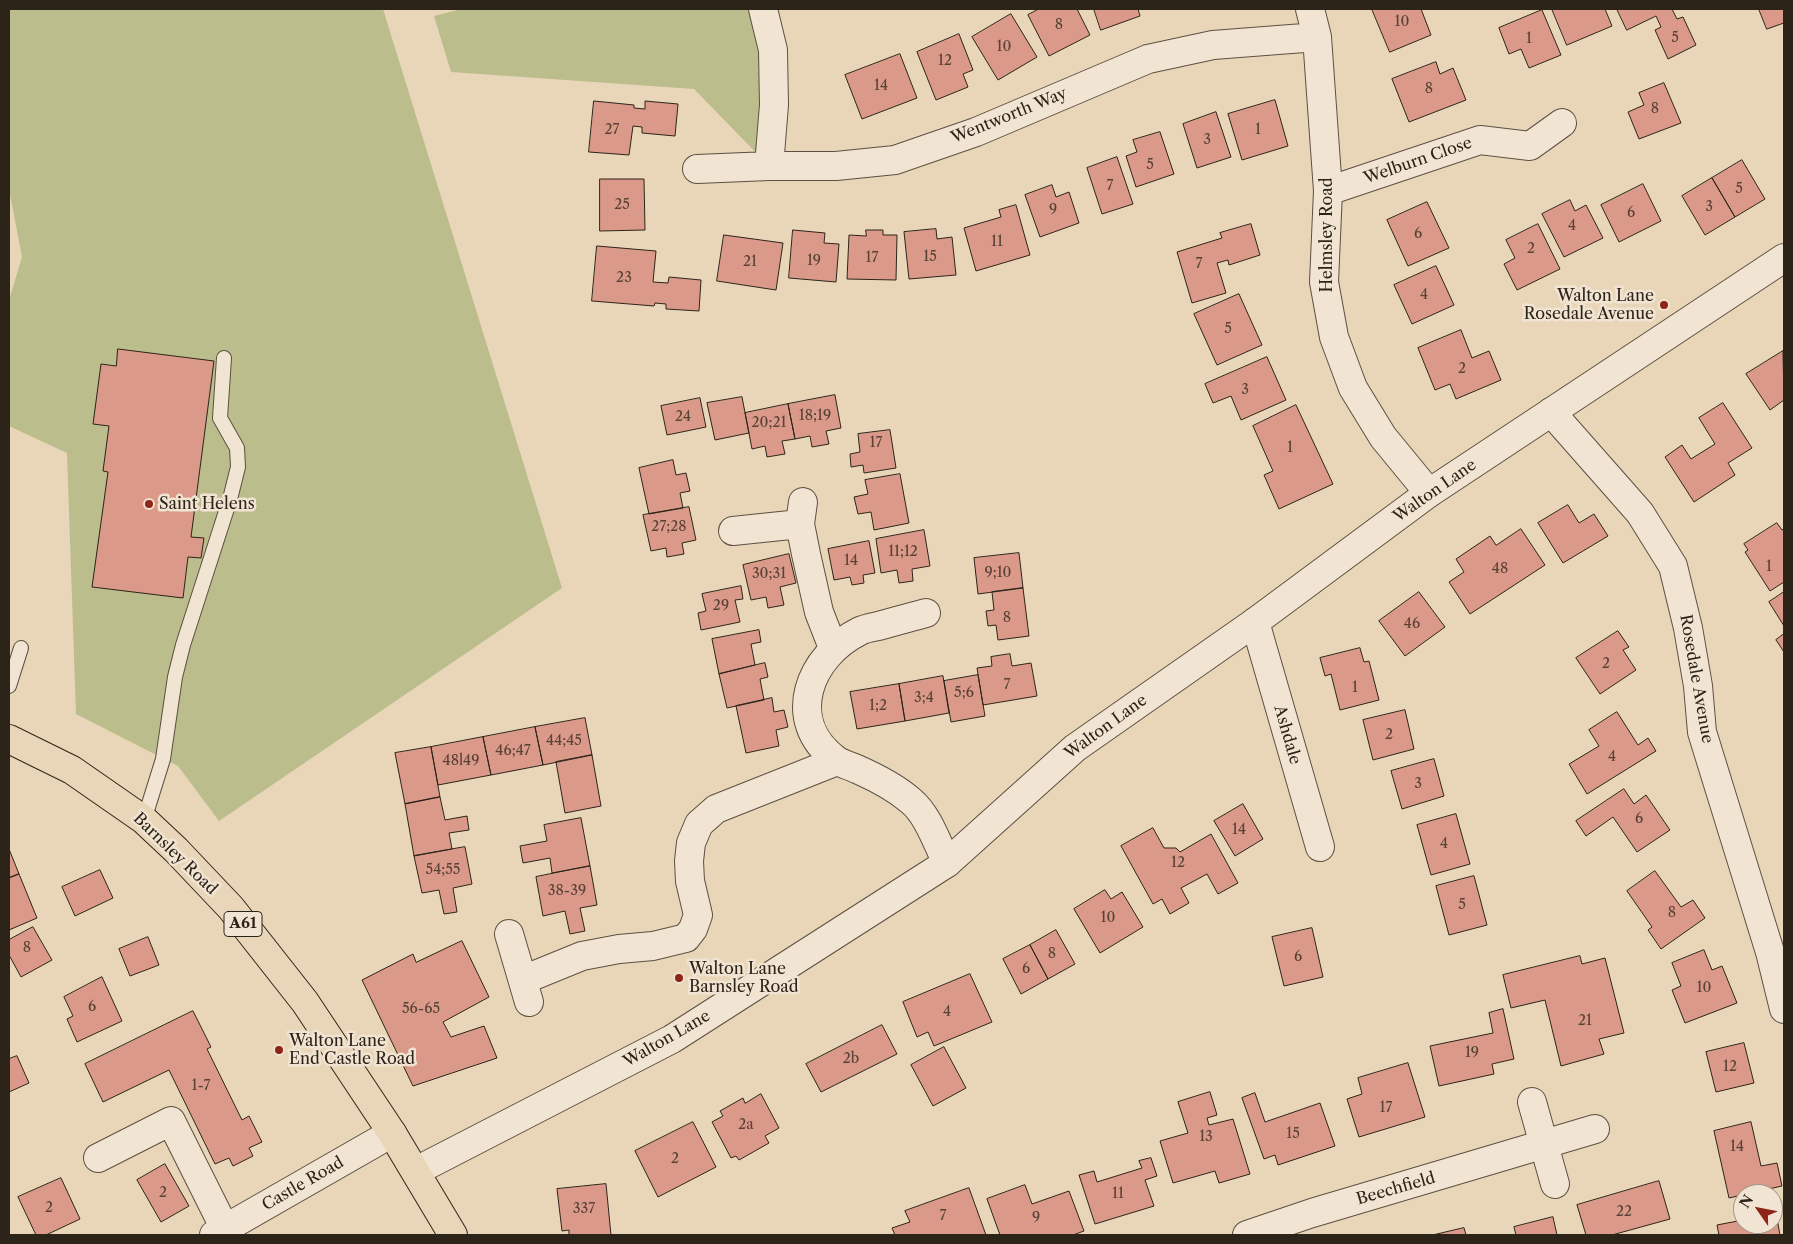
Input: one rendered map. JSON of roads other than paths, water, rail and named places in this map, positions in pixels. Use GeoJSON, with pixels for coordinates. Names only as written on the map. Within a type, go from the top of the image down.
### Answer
{"type":"FeatureCollection","features":[{"type":"Feature","properties":{"kind":"main road","name":"Barnsley Road"},"geometry":{"type":"LineString","coordinates":[[9,739],[72,770],[144,820],[231,908],[305,1002],[392,1133],[453,1235]]}},
{"type":"Feature","properties":{"kind":"street"},"geometry":{"type":"LineString","coordinates":[[763,9],[773,50],[774,105],[769,166]]}},
{"type":"Feature","properties":{"kind":"street","name":"Helmsley Road"},"geometry":{"type":"LineString","coordinates":[[1310,9],[1317,37],[1328,192],[1324,282],[1334,337],[1353,388],[1384,437],[1428,493]]}},
{"type":"Feature","properties":{"kind":"street","name":"Wentworth Way"},"geometry":{"type":"LineString","coordinates":[[698,169],[836,166],[895,160],[976,132],[1148,60],[1213,45],[1317,37]]}},
{"type":"Feature","properties":{"kind":"street","name":"Welburn Close"},"geometry":{"type":"LineString","coordinates":[[1328,192],[1480,140],[1530,146],[1562,123]]}},
{"type":"Feature","properties":{"kind":"street","name":"Walton Lane"},"geometry":{"type":"LineString","coordinates":[[416,1171],[672,1039],[947,863],[1075,748],[1255,622],[1428,493],[1784,258]]}},
{"type":"Feature","properties":{"kind":"street","name":"Rosedale Avenue"},"geometry":{"type":"LineString","coordinates":[[1551,412],[1640,513],[1673,566],[1688,628],[1698,686],[1702,732],[1770,952],[1784,1009]]}},
{"type":"Feature","properties":{"kind":"street"},"geometry":{"type":"LineString","coordinates":[[733,531],[801,513],[819,612],[833,648]]}},
{"type":"Feature","properties":{"kind":"street"},"geometry":{"type":"LineString","coordinates":[[926,612],[860,630],[833,648],[820,665],[809,686],[806,708],[810,728],[819,745],[836,761],[875,777],[913,802],[926,820],[947,863]]}},
{"type":"Feature","properties":{"kind":"street","name":"Ashdale"},"geometry":{"type":"LineString","coordinates":[[1255,622],[1320,847]]}},
{"type":"Feature","properties":{"kind":"street"},"geometry":{"type":"LineString","coordinates":[[509,934],[526,991],[582,956],[619,949],[653,946],[686,938],[693,929],[698,915],[690,881],[689,861],[691,843],[698,824],[716,809],[836,761]]}},
{"type":"Feature","properties":{"kind":"street"},"geometry":{"type":"LineString","coordinates":[[1532,1102],[1555,1184]]}},
{"type":"Feature","properties":{"kind":"street"},"geometry":{"type":"LineString","coordinates":[[98,1158],[170,1121],[219,1232]]}},
{"type":"Feature","properties":{"kind":"street","name":"Beechfield"},"geometry":{"type":"LineString","coordinates":[[1248,1235],[1312,1213],[1595,1129]]}},
{"type":"Feature","properties":{"kind":"street","name":"Castle Road"},"geometry":{"type":"LineString","coordinates":[[219,1232],[392,1133]]}},
{"type":"Feature","properties":{"kind":"lane"},"geometry":{"type":"LineString","coordinates":[[144,820],[164,759],[175,677],[183,645],[230,499],[238,467],[237,448],[220,418],[224,358]]}},
{"type":"Feature","properties":{"kind":"lane"},"geometry":{"type":"LineString","coordinates":[[9,686],[21,648]]}},
{"type":"Feature","properties":{"kind":"place","name":"Walton Lane Rosedale Avenue"},"geometry":{"type":"Point","coordinates":[1664,305]}},
{"type":"Feature","properties":{"kind":"place","name":"Saint Helens"},"geometry":{"type":"Point","coordinates":[149,504]}},
{"type":"Feature","properties":{"kind":"place","name":"Walton Lane Barnsley Road"},"geometry":{"type":"Point","coordinates":[679,978]}},
{"type":"Feature","properties":{"kind":"place","name":"Walton Lane End Castle Road"},"geometry":{"type":"Point","coordinates":[279,1050]}}]}
